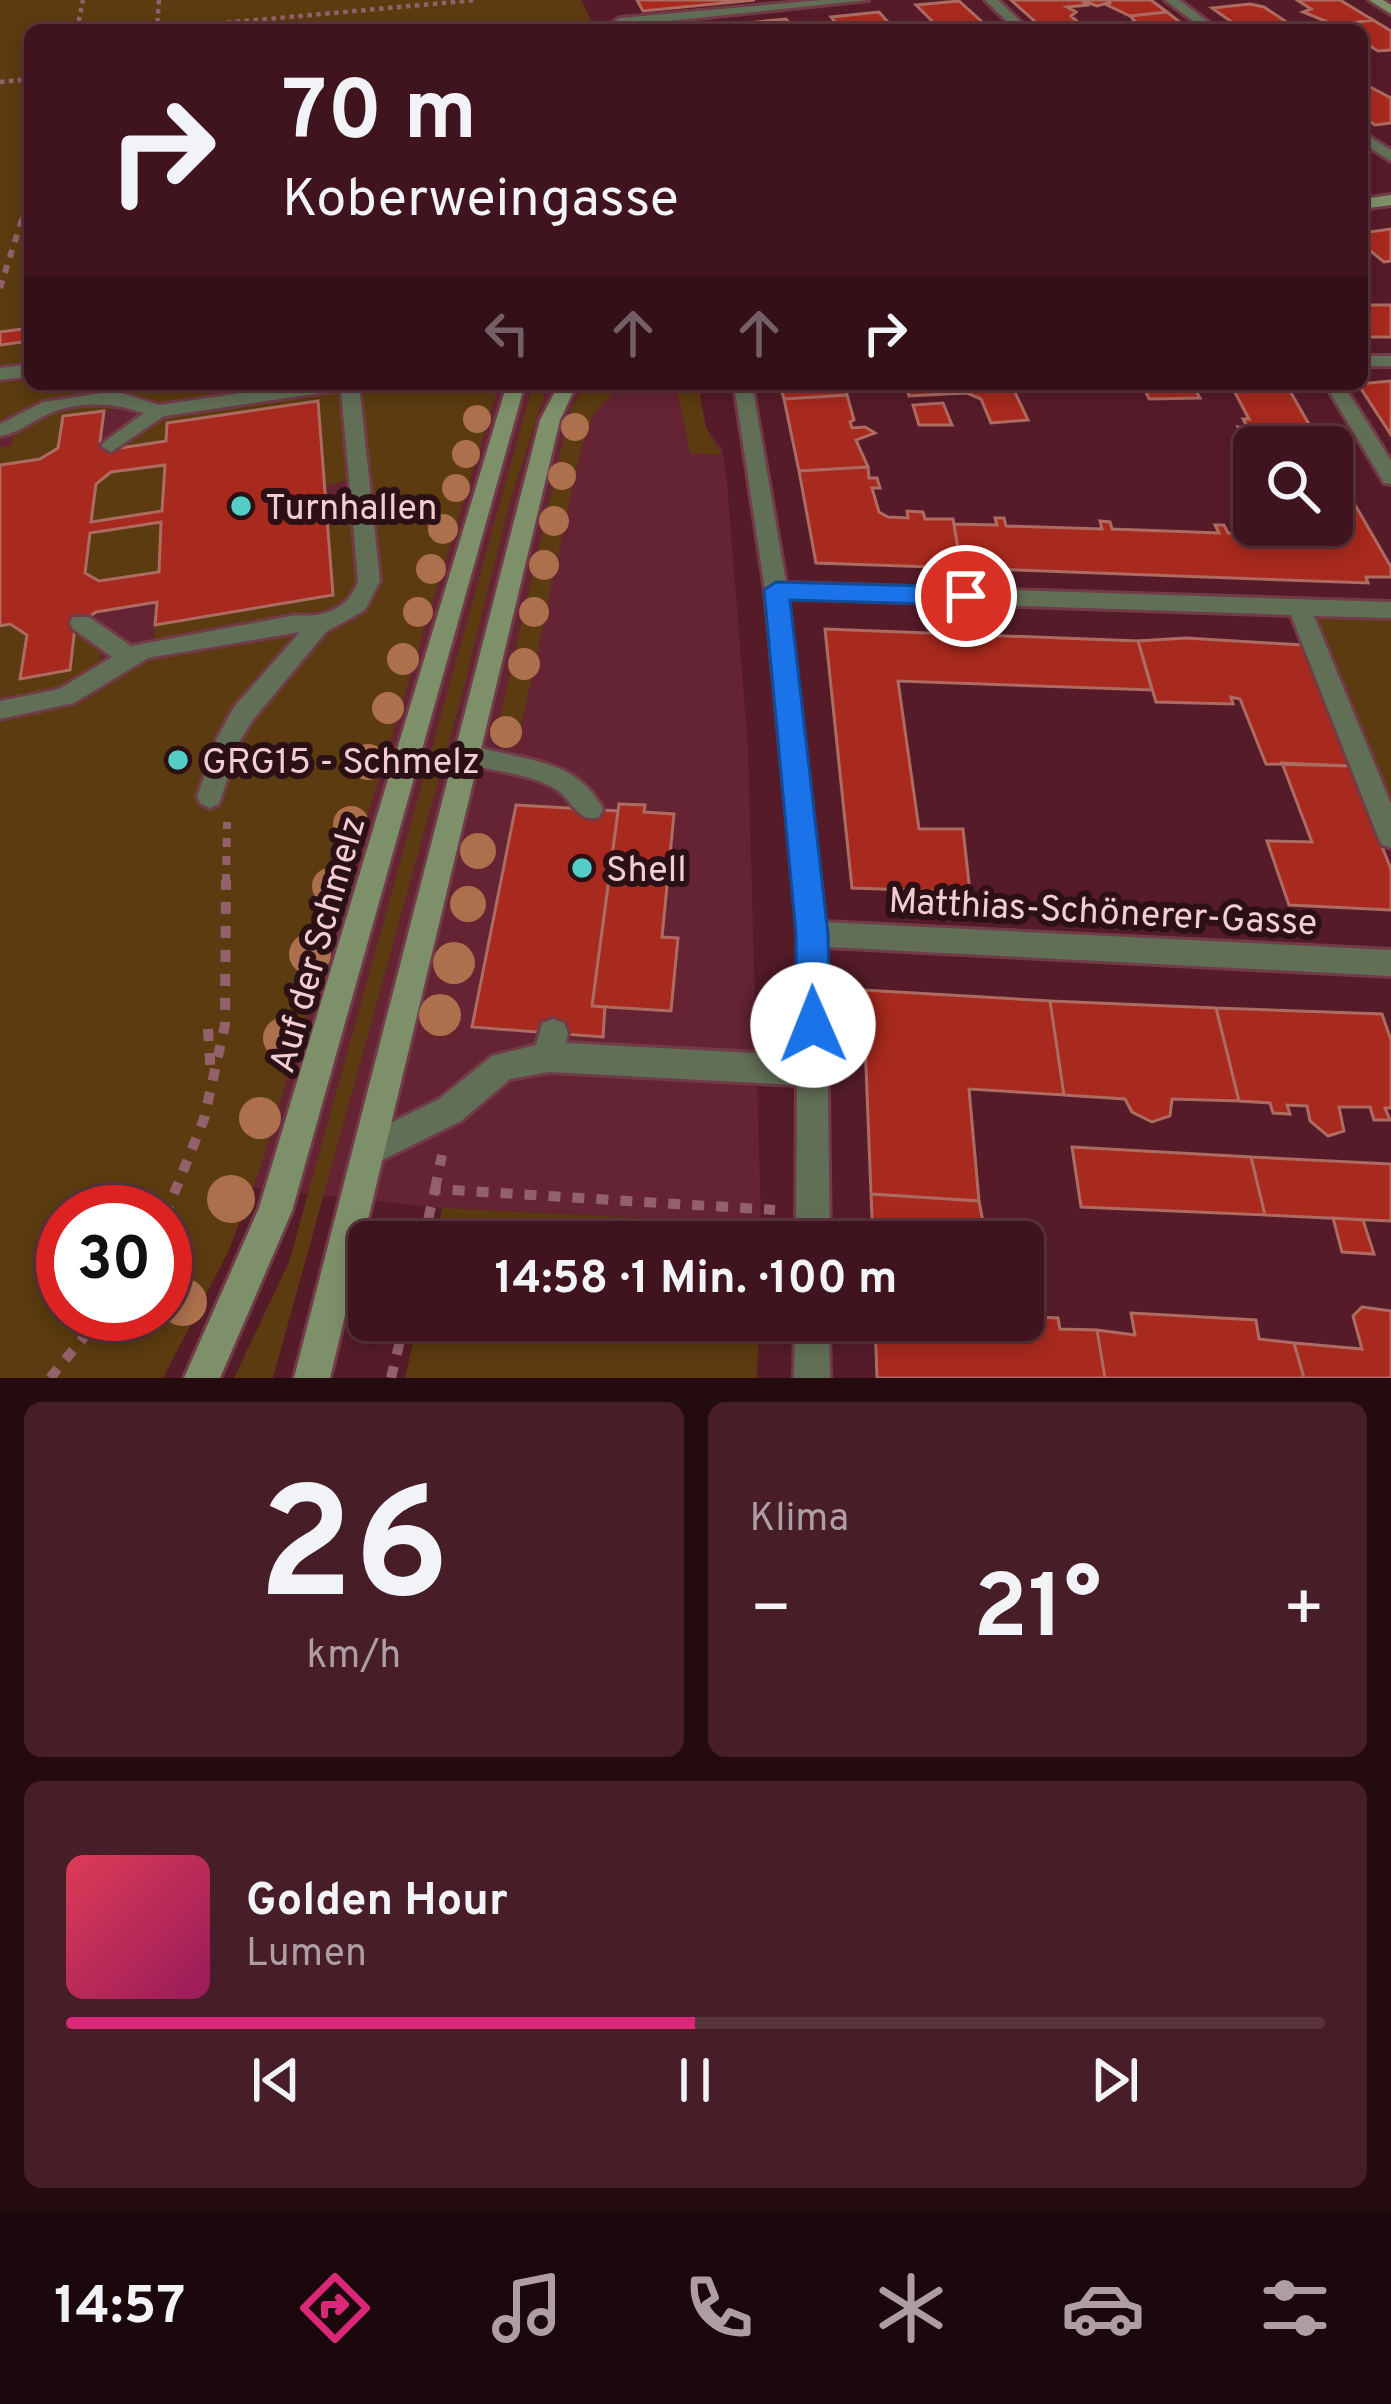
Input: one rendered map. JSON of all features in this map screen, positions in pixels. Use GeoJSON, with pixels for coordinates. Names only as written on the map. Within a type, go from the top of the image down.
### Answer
{"type":"FeatureCollection","features":[{"type":"Feature","properties":{"kind":"main road"},"geometry":{"type":"LineString","coordinates":[[1375,0],[1391,10]]}},
{"type":"Feature","properties":{"kind":"main road","name":"Auf der Schmelz"},"geometry":{"type":"LineString","coordinates":[[202,1378],[253,1269],[282,1189],[514,390]]}},
{"type":"Feature","properties":{"kind":"main road"},"geometry":{"type":"LineString","coordinates":[[312,1378],[550,420],[565,390]]}},
{"type":"Feature","properties":{"kind":"street"},"geometry":{"type":"LineString","coordinates":[[620,21],[862,0]]}},
{"type":"Feature","properties":{"kind":"street"},"geometry":{"type":"LineString","coordinates":[[991,0],[1017,24]]}},
{"type":"Feature","properties":{"kind":"street"},"geometry":{"type":"LineString","coordinates":[[1171,0],[1205,24]]}},
{"type":"Feature","properties":{"kind":"street"},"geometry":{"type":"LineString","coordinates":[[0,430],[13,428],[50,406],[115,397],[158,410],[303,390]]}},
{"type":"Feature","properties":{"kind":"street"},"geometry":{"type":"LineString","coordinates":[[209,797],[229,738],[258,692],[318,626],[351,611],[364,598],[369,580],[347,390]]}},
{"type":"Feature","properties":{"kind":"street"},"geometry":{"type":"LineString","coordinates":[[743,390],[776,590],[812,934],[813,1221]]}},
{"type":"Feature","properties":{"kind":"street"},"geometry":{"type":"LineString","coordinates":[[1338,390],[1391,478]]}},
{"type":"Feature","properties":{"kind":"street"},"geometry":{"type":"LineString","coordinates":[[111,446],[158,410]]}},
{"type":"Feature","properties":{"kind":"street"},"geometry":{"type":"LineString","coordinates":[[776,590],[1391,610]]}},
{"type":"Feature","properties":{"kind":"street"},"geometry":{"type":"LineString","coordinates":[[1299,607],[1391,837]]}},
{"type":"Feature","properties":{"kind":"street"},"geometry":{"type":"LineString","coordinates":[[81,623],[128,656]]}},
{"type":"Feature","properties":{"kind":"street"},"geometry":{"type":"LineString","coordinates":[[0,710],[64,697],[128,656],[154,647],[296,623],[318,626]]}},
{"type":"Feature","properties":{"kind":"street"},"geometry":{"type":"LineString","coordinates":[[468,754],[492,765],[561,774],[582,792],[590,809]]}},
{"type":"Feature","properties":{"kind":"street","name":"Matthias-Schönerer-Gasse"},"geometry":{"type":"LineString","coordinates":[[812,934],[1391,963]]}},
{"type":"Feature","properties":{"kind":"street"},"geometry":{"type":"LineString","coordinates":[[371,1149],[450,1110],[503,1066],[551,1045],[814,1071]]}},
{"type":"Feature","properties":{"kind":"street"},"geometry":{"type":"LineString","coordinates":[[812,1341],[812,1378]]}},
{"type":"Feature","properties":{"kind":"path"},"geometry":{"type":"LineString","coordinates":[[212,24],[476,0]]}},
{"type":"Feature","properties":{"kind":"path"},"geometry":{"type":"LineString","coordinates":[[586,24],[620,21]]}},
{"type":"Feature","properties":{"kind":"path"},"geometry":{"type":"LineString","coordinates":[[0,288],[24,214]]}},
{"type":"Feature","properties":{"kind":"path"},"geometry":{"type":"LineString","coordinates":[[179,1185],[212,1086],[225,1025],[228,794],[217,768]]}},
{"type":"Feature","properties":{"kind":"path"},"geometry":{"type":"LineString","coordinates":[[208,1030],[212,1086]]}},
{"type":"Feature","properties":{"kind":"path"},"geometry":{"type":"LineString","coordinates":[[428,1221],[435,1189],[813,1212]]}},
{"type":"Feature","properties":{"kind":"path"},"geometry":{"type":"LineString","coordinates":[[50,1378],[81,1341]]}},
{"type":"Feature","properties":{"kind":"path"},"geometry":{"type":"LineString","coordinates":[[391,1378],[399,1341]]}},
{"type":"Feature","properties":{"kind":"shaded area"},"geometry":{"type":"Polygon","coordinates":[[[0,0],[581,0],[593,24],[24,24],[24,364],[0,367],[0,0]]]}},
{"type":"Feature","properties":{"kind":"shaded area"},"geometry":{"type":"Polygon","coordinates":[[[24,380],[24,390],[232,390],[161,404],[118,393],[0,425],[0,383],[24,380]]]}},
{"type":"Feature","properties":{"kind":"shaded area"},"geometry":{"type":"Polygon","coordinates":[[[87,390],[699,390],[706,428],[722,448],[727,481],[748,748],[761,1221],[442,1208],[216,1184],[192,1197],[192,1185],[36,1185],[36,1341],[0,1378],[0,402],[87,390]]]}},
{"type":"Feature","properties":{"kind":"shaded area","name":"GRG15 - Schmelz"},"geometry":{"type":"Polygon","coordinates":[[[360,390],[497,390],[261,1165],[229,1250],[192,1322],[192,1185],[36,1185],[36,1341],[182,1341],[163,1378],[0,1378],[0,717],[72,702],[148,656],[299,631],[300,637],[238,711],[197,799],[220,796],[243,734],[262,700],[301,657],[357,614],[372,596],[380,570],[360,390]]]}},
{"type":"Feature","properties":{"kind":"shaded area"},"geometry":{"type":"Polygon","coordinates":[[[531,390],[546,390],[509,504],[463,691],[273,1378],[234,1378],[289,1262],[531,390]]]}},
{"type":"Feature","properties":{"kind":"shaded area"},"geometry":{"type":"Polygon","coordinates":[[[583,390],[616,390],[593,415],[580,452],[518,741],[495,739],[571,406],[583,390]]]}},
{"type":"Feature","properties":{"kind":"shaded area"},"geometry":{"type":"Polygon","coordinates":[[[677,390],[699,390],[706,428],[722,455],[690,453],[677,390]]]}},
{"type":"Feature","properties":{"kind":"shaded area"},"geometry":{"type":"Polygon","coordinates":[[[344,391],[352,479],[325,486],[166,441],[114,449],[163,414],[344,391]]]}},
{"type":"Feature","properties":{"kind":"shaded area"},"geometry":{"type":"Polygon","coordinates":[[[113,402],[128,407],[63,416],[58,448],[40,459],[0,465],[0,447],[11,446],[14,434],[54,410],[113,402]]]}},
{"type":"Feature","properties":{"kind":"shaded area"},"geometry":{"type":"Polygon","coordinates":[[[165,465],[162,511],[91,522],[96,484],[111,472],[165,465]]]}},
{"type":"Feature","properties":{"kind":"shaded area"},"geometry":{"type":"Polygon","coordinates":[[[161,522],[159,572],[99,581],[85,573],[90,533],[161,522]]]}},
{"type":"Feature","properties":{"kind":"shaded area"},"geometry":{"type":"Polygon","coordinates":[[[354,523],[361,583],[341,607],[153,641],[155,625],[332,595],[328,526],[354,523]]]}},
{"type":"Feature","properties":{"kind":"shaded area"},"geometry":{"type":"Polygon","coordinates":[[[1299,607],[1391,610],[1391,837],[1299,607]]]}},
{"type":"Feature","properties":{"kind":"shaded area"},"geometry":{"type":"Polygon","coordinates":[[[10,624],[27,635],[21,679],[70,670],[75,627],[100,644],[101,666],[63,691],[0,703],[0,626],[10,624]]]}},
{"type":"Feature","properties":{"kind":"shaded area"},"geometry":{"type":"Polygon","coordinates":[[[442,1208],[701,1221],[439,1221],[442,1208]]]}},
{"type":"Feature","properties":{"kind":"shaded area"},"geometry":{"type":"Polygon","coordinates":[[[413,1341],[758,1341],[757,1378],[405,1378],[413,1341]]]}},
{"type":"Feature","properties":{"kind":"building"},"geometry":{"type":"Polygon","coordinates":[[[637,0],[755,0],[643,11],[637,0]]]}},
{"type":"Feature","properties":{"kind":"building"},"geometry":{"type":"Polygon","coordinates":[[[1011,0],[1081,0],[1087,5],[1067,7],[1076,12],[1071,16],[1078,22],[1038,24],[1011,0]]]}},
{"type":"Feature","properties":{"kind":"building"},"geometry":{"type":"Polygon","coordinates":[[[1081,0],[1151,0],[1167,12],[1130,16],[1107,5],[1111,2],[1097,6],[1081,0]]]}},
{"type":"Feature","properties":{"kind":"building"},"geometry":{"type":"Polygon","coordinates":[[[1297,0],[1340,0],[1373,20],[1333,24],[1303,12],[1311,9],[1297,0]]]}},
{"type":"Feature","properties":{"kind":"building"},"geometry":{"type":"Polygon","coordinates":[[[959,1],[984,24],[935,24],[916,5],[959,1]]]}},
{"type":"Feature","properties":{"kind":"building"},"geometry":{"type":"Polygon","coordinates":[[[1250,4],[1264,7],[1290,24],[1235,24],[1212,8],[1250,4]]]}},
{"type":"Feature","properties":{"kind":"building"},"geometry":{"type":"Polygon","coordinates":[[[879,12],[890,24],[837,24],[831,17],[879,12]]]}},
{"type":"Feature","properties":{"kind":"building"},"geometry":{"type":"Polygon","coordinates":[[[1167,12],[1182,24],[1136,24],[1130,16],[1167,12]]]}},
{"type":"Feature","properties":{"kind":"building"},"geometry":{"type":"Polygon","coordinates":[[[786,19],[790,24],[736,24],[786,19]]]}},
{"type":"Feature","properties":{"kind":"building"},"geometry":{"type":"Polygon","coordinates":[[[1373,20],[1391,31],[1391,50],[1378,51],[1368,45],[1368,24],[1343,24],[1373,20]]]}},
{"type":"Feature","properties":{"kind":"building"},"geometry":{"type":"Polygon","coordinates":[[[1368,87],[1391,98],[1391,123],[1375,125],[1368,120],[1368,87]]]}},
{"type":"Feature","properties":{"kind":"building"},"geometry":{"type":"Polygon","coordinates":[[[1391,229],[1391,261],[1384,262],[1368,249],[1368,232],[1391,229]]]}},
{"type":"Feature","properties":{"kind":"building"},"geometry":{"type":"Polygon","coordinates":[[[1368,305],[1391,305],[1391,337],[1368,337],[1368,305]]]}},
{"type":"Feature","properties":{"kind":"building"},"geometry":{"type":"Polygon","coordinates":[[[24,329],[24,342],[0,345],[0,332],[24,329]]]}},
{"type":"Feature","properties":{"kind":"building"},"geometry":{"type":"Polygon","coordinates":[[[1391,381],[1391,435],[1362,390],[1368,390],[1368,383],[1391,381]]]}},
{"type":"Feature","properties":{"kind":"building"},"geometry":{"type":"Polygon","coordinates":[[[782,390],[846,390],[847,395],[784,399],[782,390]]]}},
{"type":"Feature","properties":{"kind":"building"},"geometry":{"type":"Polygon","coordinates":[[[907,390],[1014,390],[1028,420],[991,423],[981,399],[967,393],[909,396],[907,390]]]}},
{"type":"Feature","properties":{"kind":"building"},"geometry":{"type":"Polygon","coordinates":[[[1145,390],[1196,390],[1200,398],[1149,399],[1145,390]]]}},
{"type":"Feature","properties":{"kind":"building"},"geometry":{"type":"Polygon","coordinates":[[[1234,390],[1289,390],[1310,426],[1247,426],[1243,419],[1249,419],[1234,390]]]}},
{"type":"Feature","properties":{"kind":"building"},"geometry":{"type":"Polygon","coordinates":[[[847,395],[852,428],[865,427],[875,433],[856,440],[868,467],[799,471],[784,399],[847,395]]]}},
{"type":"Feature","properties":{"kind":"building"},"geometry":{"type":"Polygon","coordinates":[[[318,401],[333,595],[155,625],[157,602],[96,612],[75,627],[70,670],[20,679],[27,635],[10,624],[0,626],[0,465],[40,459],[58,448],[63,416],[104,411],[100,442],[114,449],[166,441],[167,423],[318,401]],[[165,465],[111,472],[96,484],[91,522],[162,511],[165,465]],[[161,522],[90,533],[85,573],[99,581],[159,572],[161,522]]]}},
{"type":"Feature","properties":{"kind":"building"},"geometry":{"type":"Polygon","coordinates":[[[943,403],[952,425],[919,425],[913,405],[943,403]]]}},
{"type":"Feature","properties":{"kind":"building"},"geometry":{"type":"Polygon","coordinates":[[[868,467],[869,478],[877,478],[880,488],[872,488],[879,512],[908,518],[907,511],[923,512],[925,519],[953,519],[961,568],[816,563],[799,471],[868,467]]]}},
{"type":"Feature","properties":{"kind":"building"},"geometry":{"type":"Polygon","coordinates":[[[1353,501],[1391,567],[1391,577],[1366,577],[1368,583],[961,568],[954,524],[997,525],[995,518],[1004,518],[1006,526],[1102,529],[1100,521],[1110,522],[1112,529],[1219,533],[1215,525],[1224,525],[1233,533],[1233,546],[1353,546],[1353,501]]]}},
{"type":"Feature","properties":{"kind":"building"},"geometry":{"type":"Polygon","coordinates":[[[825,629],[1138,641],[1152,690],[898,681],[919,829],[963,829],[970,892],[852,888],[825,629]]]}},
{"type":"Feature","properties":{"kind":"building"},"geometry":{"type":"Polygon","coordinates":[[[1186,638],[1302,645],[1350,766],[1266,764],[1240,699],[1231,697],[1233,704],[1156,702],[1138,641],[1186,638]]]}},
{"type":"Feature","properties":{"kind":"building"},"geometry":{"type":"Polygon","coordinates":[[[1282,763],[1350,766],[1391,869],[1391,910],[1289,905],[1267,841],[1312,842],[1282,763]]]}},
{"type":"Feature","properties":{"kind":"building"},"geometry":{"type":"Polygon","coordinates":[[[619,804],[645,805],[644,812],[674,814],[662,937],[678,938],[671,1011],[592,1006],[619,804]]]}},
{"type":"Feature","properties":{"kind":"building"},"geometry":{"type":"Polygon","coordinates":[[[516,805],[618,811],[592,1006],[605,1007],[603,1037],[472,1027],[516,805]]]}},
{"type":"Feature","properties":{"kind":"building"},"geometry":{"type":"Polygon","coordinates":[[[863,990],[1050,1001],[1064,1095],[969,1089],[979,1201],[871,1194],[863,990]]]}},
{"type":"Feature","properties":{"kind":"building"},"geometry":{"type":"Polygon","coordinates":[[[1050,1001],[1216,1008],[1239,1101],[1172,1099],[1170,1116],[1152,1122],[1132,1112],[1125,1099],[1064,1095],[1050,1001]]]}},
{"type":"Feature","properties":{"kind":"building"},"geometry":{"type":"Polygon","coordinates":[[[1216,1008],[1382,1014],[1391,1040],[1391,1108],[1385,1108],[1390,1120],[1374,1120],[1370,1107],[1339,1107],[1344,1131],[1328,1136],[1310,1121],[1307,1106],[1287,1105],[1290,1114],[1273,1113],[1270,1103],[1239,1101],[1216,1008]]]}},
{"type":"Feature","properties":{"kind":"building"},"geometry":{"type":"Polygon","coordinates":[[[1072,1147],[1251,1157],[1265,1215],[1081,1207],[1072,1147]]]}},
{"type":"Feature","properties":{"kind":"building"},"geometry":{"type":"Polygon","coordinates":[[[1251,1157],[1391,1164],[1391,1221],[1265,1215],[1251,1157]]]}},
{"type":"Feature","properties":{"kind":"building"},"geometry":{"type":"Polygon","coordinates":[[[871,1194],[979,1201],[983,1221],[872,1221],[871,1194]]]}},
{"type":"Feature","properties":{"kind":"building"},"geometry":{"type":"Polygon","coordinates":[[[1333,1218],[1363,1220],[1374,1254],[1342,1252],[1333,1218]]]}},
{"type":"Feature","properties":{"kind":"building"},"geometry":{"type":"Polygon","coordinates":[[[1362,1307],[1391,1311],[1391,1378],[1304,1378],[1294,1343],[1362,1349],[1353,1316],[1362,1307]]]}},
{"type":"Feature","properties":{"kind":"building"},"geometry":{"type":"Polygon","coordinates":[[[1131,1313],[1256,1320],[1259,1339],[1294,1343],[1304,1378],[1105,1378],[1097,1330],[1135,1335],[1131,1313]]]}},
{"type":"Feature","properties":{"kind":"building"},"geometry":{"type":"Polygon","coordinates":[[[1044,1317],[1058,1318],[1060,1329],[1097,1330],[1105,1378],[877,1378],[876,1341],[1044,1341],[1044,1317]]]}},
{"type":"Feature","properties":{"kind":"place","name":"Turnhallen"},"geometry":{"type":"Point","coordinates":[241,506]}},
{"type":"Feature","properties":{"kind":"place","name":"GRG15 - Schmelz"},"geometry":{"type":"Point","coordinates":[178,760]}},
{"type":"Feature","properties":{"kind":"place","name":"Shell"},"geometry":{"type":"Point","coordinates":[582,868]}},
{"type":"Feature","properties":{"kind":"route"},"geometry":{"type":"LineString","coordinates":[[813,1025],[812,934],[776,590],[966,596]]}}]}
